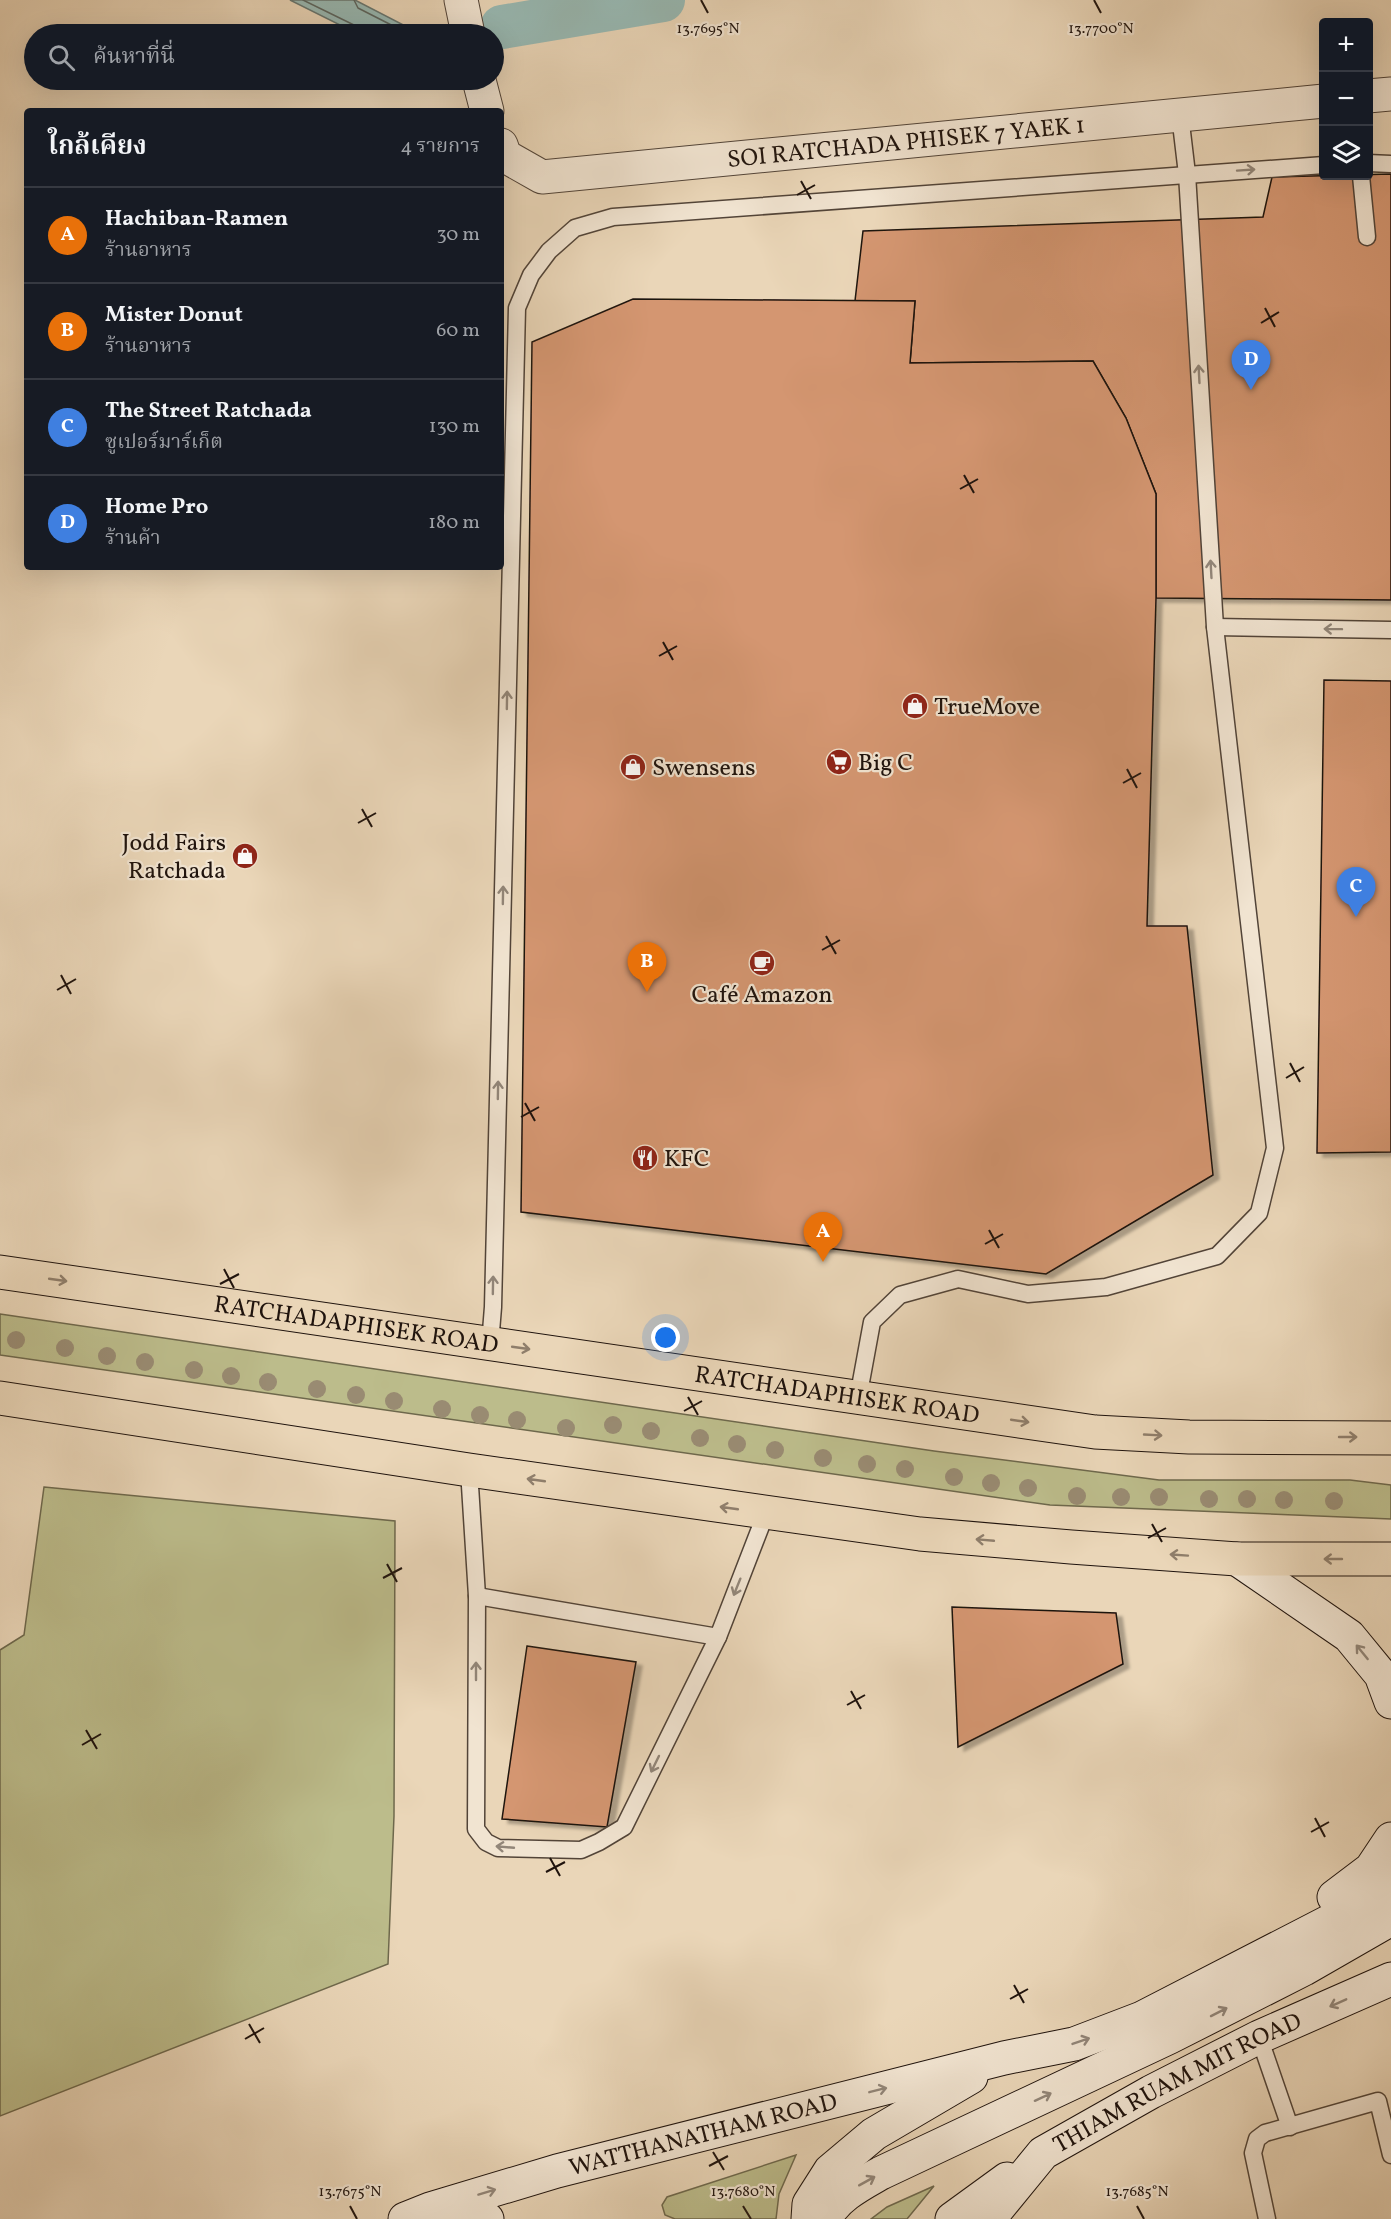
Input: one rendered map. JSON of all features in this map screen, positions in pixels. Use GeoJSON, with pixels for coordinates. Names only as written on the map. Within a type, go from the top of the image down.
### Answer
{"type":"FeatureCollection","features":[{"type":"Feature","properties":{"kind":"main road","name":"RATCHADAPHISEK ROAD"},"geometry":{"type":"LineString","coordinates":[[0,1272],[1095,1432],[1189,1437],[1391,1437]]}},
{"type":"Feature","properties":{"kind":"main road"},"geometry":{"type":"LineString","coordinates":[[0,1398],[469,1470],[920,1534],[1237,1559],[1391,1559]]}},
{"type":"Feature","properties":{"kind":"street"},"geometry":{"type":"LineString","coordinates":[[461,0],[466,24]]}},
{"type":"Feature","properties":{"kind":"street"},"geometry":{"type":"LineString","coordinates":[[481,90],[486,108]]}},
{"type":"Feature","properties":{"kind":"street"},"geometry":{"type":"LineString","coordinates":[[1373,96],[1391,94]]}},
{"type":"Feature","properties":{"kind":"street","name":"SOI RATCHADA PHISEK 7 YAEK 1"},"geometry":{"type":"LineString","coordinates":[[504,152],[506,156],[542,177],[1319,101]]}},
{"type":"Feature","properties":{"kind":"street"},"geometry":{"type":"LineString","coordinates":[[1237,1559],[1349,1636],[1381,1675],[1391,1702]]}},
{"type":"Feature","properties":{"kind":"street"},"geometry":{"type":"LineString","coordinates":[[1241,1966],[1371,1869],[1391,1839]]}},
{"type":"Feature","properties":{"kind":"street"},"geometry":{"type":"LineString","coordinates":[[808,2219],[809,2204],[830,2171],[874,2134],[1004,2058],[1074,2044],[1142,2018],[1340,1916],[1391,1884]]}},
{"type":"Feature","properties":{"kind":"street"},"geometry":{"type":"LineString","coordinates":[[825,2219],[830,2208],[854,2188],[881,2173],[1190,2026],[1304,1969],[1391,1920]]}},
{"type":"Feature","properties":{"kind":"street","name":"THIAM RUAM MIT ROAD"},"geometry":{"type":"LineString","coordinates":[[989,2219],[1043,2153],[1151,2092],[1259,2037],[1391,1979]]}},
{"type":"Feature","properties":{"kind":"street","name":"WATTHANATHAM ROAD"},"geometry":{"type":"LineString","coordinates":[[418,2214],[557,2171],[1004,2058]]}},
{"type":"Feature","properties":{"kind":"street"},"geometry":{"type":"LineString","coordinates":[[952,2219],[1043,2153]]}},
{"type":"Feature","properties":{"kind":"street"},"geometry":{"type":"LineString","coordinates":[[418,2214],[487,2219]]}},
{"type":"Feature","properties":{"kind":"lane"},"geometry":{"type":"LineString","coordinates":[[858,1398],[872,1322],[900,1294],[958,1279],[1028,1294],[1106,1287],[1217,1256],[1259,1213],[1275,1148],[1215,627],[1187,174],[1180,115]]}},
{"type":"Feature","properties":{"kind":"lane"},"geometry":{"type":"LineString","coordinates":[[1373,163],[1391,164]]}},
{"type":"Feature","properties":{"kind":"lane"},"geometry":{"type":"LineString","coordinates":[[490,1344],[493,1306],[517,308],[531,275],[549,251],[575,228],[613,216],[1319,165]]}},
{"type":"Feature","properties":{"kind":"lane"},"geometry":{"type":"LineString","coordinates":[[1361,180],[1367,237]]}},
{"type":"Feature","properties":{"kind":"lane"},"geometry":{"type":"LineString","coordinates":[[1215,627],[1391,630]]}},
{"type":"Feature","properties":{"kind":"lane"},"geometry":{"type":"LineString","coordinates":[[469,1470],[477,1596],[476,1829],[486,1842],[498,1848],[581,1850],[624,1827],[717,1637],[766,1513]]}},
{"type":"Feature","properties":{"kind":"lane"},"geometry":{"type":"LineString","coordinates":[[477,1596],[717,1637]]}},
{"type":"Feature","properties":{"kind":"lane"},"geometry":{"type":"LineString","coordinates":[[1259,2037],[1290,2127]]}},
{"type":"Feature","properties":{"kind":"lane"},"geometry":{"type":"LineString","coordinates":[[1267,2219],[1253,2153],[1257,2139],[1265,2133],[1384,2098],[1391,2155]]}},
{"type":"Feature","properties":{"kind":"green space"},"geometry":{"type":"Polygon","coordinates":[[[0,1314],[934,1451],[1159,1480],[1350,1480],[1391,1485],[1391,1519],[1050,1505],[0,1355],[0,1314]]]}},
{"type":"Feature","properties":{"kind":"green space"},"geometry":{"type":"Polygon","coordinates":[[[44,1487],[395,1521],[394,1816],[388,1964],[0,2116],[0,1650],[24,1635],[44,1487]]]}},
{"type":"Feature","properties":{"kind":"green space"},"geometry":{"type":"Polygon","coordinates":[[[796,2155],[779,2194],[776,2219],[675,2219],[665,2215],[662,2205],[667,2197],[796,2155]]]}},
{"type":"Feature","properties":{"kind":"green space"},"geometry":{"type":"Polygon","coordinates":[[[934,2186],[907,2219],[871,2219],[887,2207],[934,2186]]]}},
{"type":"Feature","properties":{"kind":"water"},"geometry":{"type":"Polygon","coordinates":[[[290,0],[355,0],[401,24],[338,24],[290,0]]]}},
{"type":"Feature","properties":{"kind":"building"},"geometry":{"type":"Polygon","coordinates":[[[1373,174],[1391,174],[1391,600],[1156,598],[1156,494],[1126,418],[1093,361],[910,363],[915,301],[855,301],[863,231],[1263,217],[1272,177],[1319,176],[1319,180],[1373,180],[1373,174]]]}},
{"type":"Feature","properties":{"kind":"building","name":"Big C"},"geometry":{"type":"Polygon","coordinates":[[[633,299],[915,301],[910,363],[1093,361],[1126,418],[1156,494],[1156,598],[1147,926],[1187,926],[1213,1175],[1046,1274],[521,1212],[532,342],[633,299]]]}},
{"type":"Feature","properties":{"kind":"building"},"geometry":{"type":"Polygon","coordinates":[[[1324,680],[1391,681],[1391,1152],[1317,1153],[1324,680]]]}},
{"type":"Feature","properties":{"kind":"building"},"geometry":{"type":"Polygon","coordinates":[[[952,1607],[1116,1613],[1123,1664],[958,1747],[952,1607]]]}},
{"type":"Feature","properties":{"kind":"building"},"geometry":{"type":"Polygon","coordinates":[[[527,1646],[636,1662],[607,1827],[502,1819],[527,1646]]]}},
{"type":"Feature","properties":{"kind":"waterway"},"geometry":{"type":"LineString","coordinates":[[504,27],[663,0]]}},
{"type":"Feature","properties":{"kind":"place","name":"Home Pro"},"geometry":{"type":"Point","coordinates":[1251,390]}},
{"type":"Feature","properties":{"kind":"place","name":"TrueMove"},"geometry":{"type":"Point","coordinates":[915,706]}},
{"type":"Feature","properties":{"kind":"place","name":"Big C"},"geometry":{"type":"Point","coordinates":[839,762]}},
{"type":"Feature","properties":{"kind":"place","name":"Swensens"},"geometry":{"type":"Point","coordinates":[633,767]}},
{"type":"Feature","properties":{"kind":"place","name":"Jodd Fairs Ratchada"},"geometry":{"type":"Point","coordinates":[245,856]}},
{"type":"Feature","properties":{"kind":"place","name":"The Street Ratchada"},"geometry":{"type":"Point","coordinates":[1356,917]}},
{"type":"Feature","properties":{"kind":"place","name":"Café Amazon"},"geometry":{"type":"Point","coordinates":[762,963]}},
{"type":"Feature","properties":{"kind":"place","name":"Mister Donut"},"geometry":{"type":"Point","coordinates":[647,992]}},
{"type":"Feature","properties":{"kind":"place","name":"KFC"},"geometry":{"type":"Point","coordinates":[645,1158]}},
{"type":"Feature","properties":{"kind":"place","name":"Hachiban-Ramen"},"geometry":{"type":"Point","coordinates":[823,1262]}}]}
